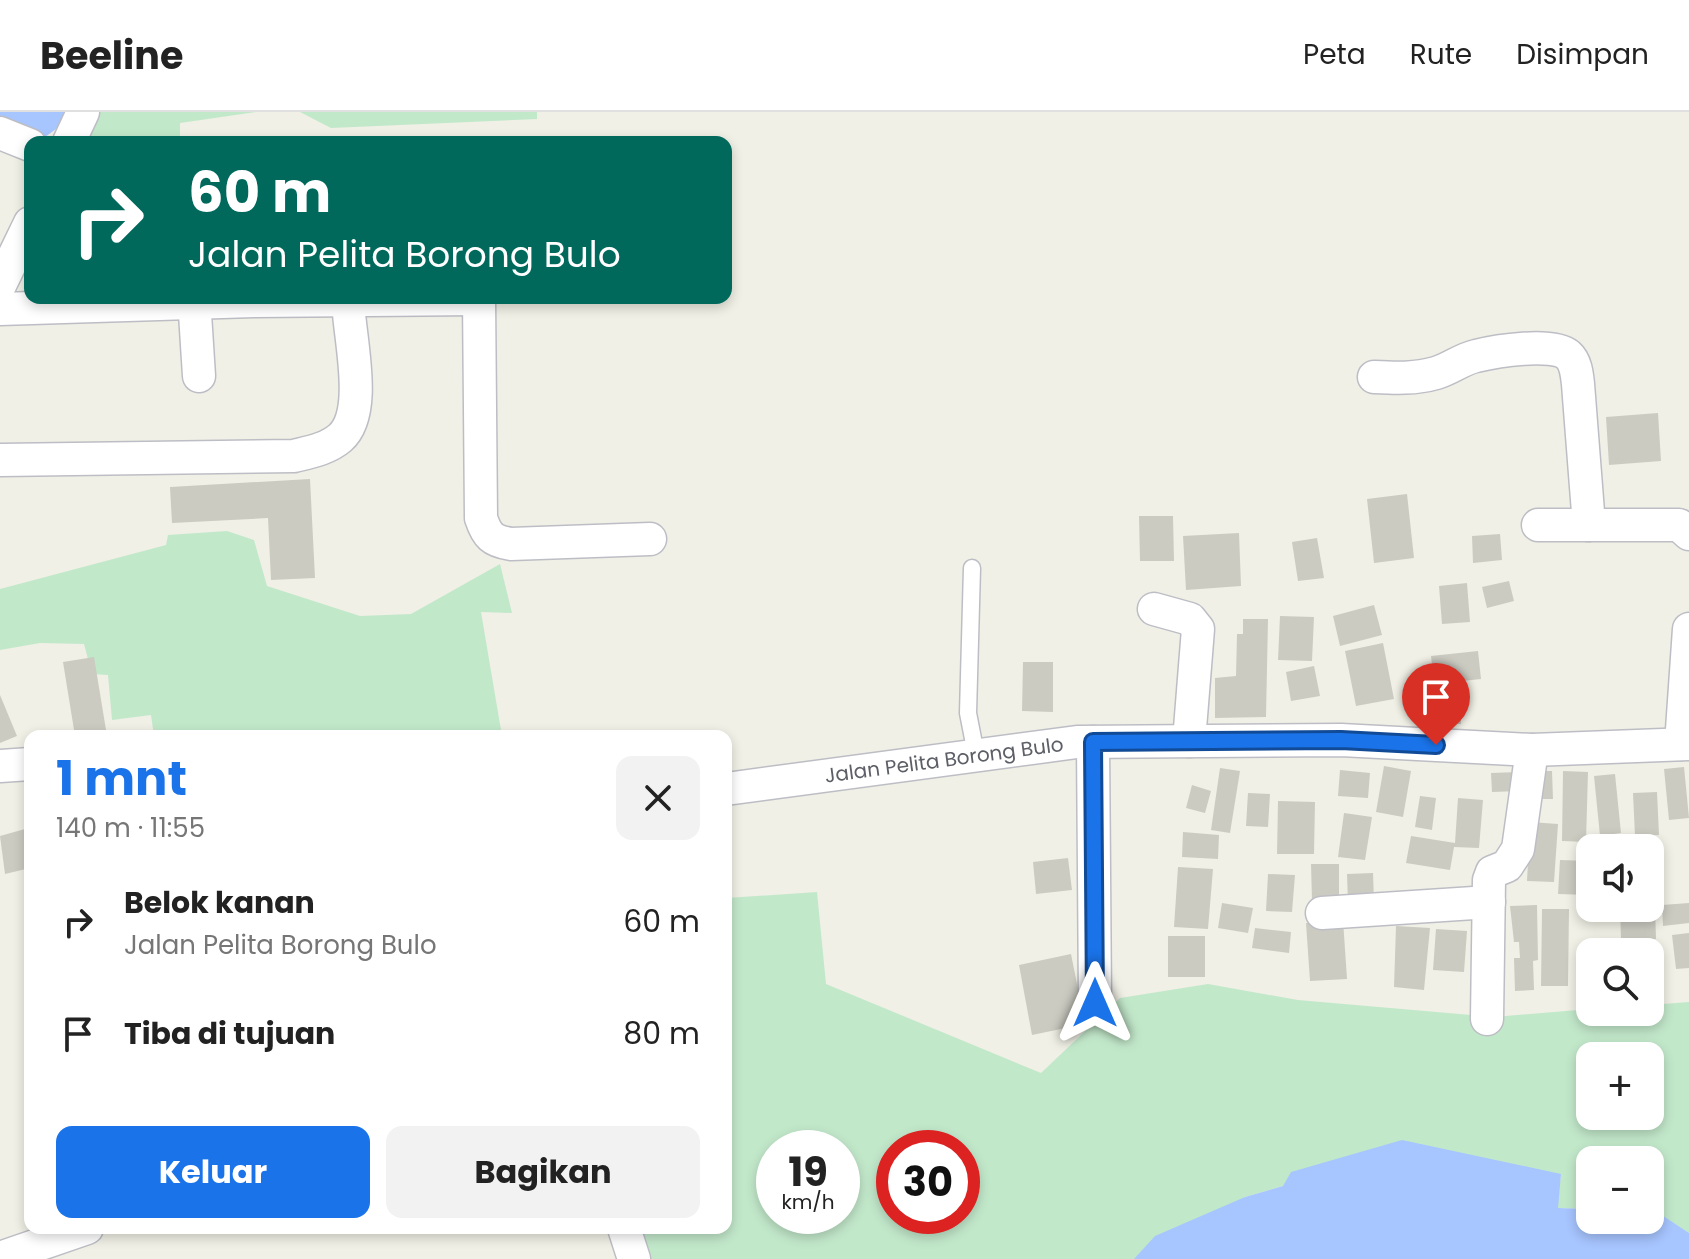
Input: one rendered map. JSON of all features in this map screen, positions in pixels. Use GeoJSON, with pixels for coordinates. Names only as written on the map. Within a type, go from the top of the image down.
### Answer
{"type":"FeatureCollection","features":[{"type":"Feature","properties":{"kind":"street"},"geometry":{"type":"LineString","coordinates":[[72,136],[83,112]]}},
{"type":"Feature","properties":{"kind":"street"},"geometry":{"type":"LineString","coordinates":[[0,133],[24,143]]}},
{"type":"Feature","properties":{"kind":"street"},"geometry":{"type":"LineString","coordinates":[[0,285],[24,235]]}},
{"type":"Feature","properties":{"kind":"street"},"geometry":{"type":"LineString","coordinates":[[0,309],[121,304]]}},
{"type":"Feature","properties":{"kind":"street"},"geometry":{"type":"LineString","coordinates":[[194,304],[199,376]]}},
{"type":"Feature","properties":{"kind":"street"},"geometry":{"type":"LineString","coordinates":[[0,460],[294,456],[327,447],[345,434],[356,408],[348,304]]}},
{"type":"Feature","properties":{"kind":"street"},"geometry":{"type":"LineString","coordinates":[[479,304],[481,518],[485,531],[494,541],[511,544],[650,539]]}},
{"type":"Feature","properties":{"kind":"street"},"geometry":{"type":"LineString","coordinates":[[1374,377],[1408,378],[1434,373],[1473,356],[1515,350],[1552,349],[1566,354],[1575,367],[1578,384],[1589,525]]}},
{"type":"Feature","properties":{"kind":"street"},"geometry":{"type":"LineString","coordinates":[[1538,525],[1679,525],[1689,534]]}},
{"type":"Feature","properties":{"kind":"street"},"geometry":{"type":"LineString","coordinates":[[1154,609],[1190,619],[1198,629],[1189,741]]}},
{"type":"Feature","properties":{"kind":"street"},"geometry":{"type":"LineString","coordinates":[[1685,744],[1689,629]]}},
{"type":"Feature","properties":{"kind":"street","name":"Jalan Pelita Borong Bulo"},"geometry":{"type":"LineString","coordinates":[[732,788],[976,754],[1093,742],[1341,740],[1532,750],[1685,744]]}},
{"type":"Feature","properties":{"kind":"street"},"geometry":{"type":"LineString","coordinates":[[1093,742],[1095,1003]]}},
{"type":"Feature","properties":{"kind":"street"},"geometry":{"type":"LineString","coordinates":[[1487,1019],[1492,872],[1511,862],[1522,836],[1532,750]]}},
{"type":"Feature","properties":{"kind":"street"},"geometry":{"type":"LineString","coordinates":[[0,766],[24,764]]}},
{"type":"Feature","properties":{"kind":"street"},"geometry":{"type":"LineString","coordinates":[[1322,913],[1489,902]]}},
{"type":"Feature","properties":{"kind":"street"},"geometry":{"type":"LineString","coordinates":[[0,1258],[70,1234]]}},
{"type":"Feature","properties":{"kind":"street"},"geometry":{"type":"LineString","coordinates":[[626,1234],[634,1259]]}},
{"type":"Feature","properties":{"kind":"lane"},"geometry":{"type":"LineString","coordinates":[[972,568],[968,713],[976,754]]}},
{"type":"Feature","properties":{"kind":"green space"},"geometry":{"type":"Polygon","coordinates":[[[91,112],[256,112],[180,123],[180,136],[83,136],[91,112]]]}},
{"type":"Feature","properties":{"kind":"green space"},"geometry":{"type":"Polygon","coordinates":[[[300,112],[537,112],[537,119],[331,128],[300,112]]]}},
{"type":"Feature","properties":{"kind":"green space"},"geometry":{"type":"Polygon","coordinates":[[[227,531],[254,540],[267,586],[360,616],[411,614],[500,564],[512,613],[481,612],[501,730],[153,730],[151,715],[112,720],[108,675],[92,674],[84,644],[40,643],[0,650],[0,589],[166,545],[168,535],[227,531]]]}},
{"type":"Feature","properties":{"kind":"green space"},"geometry":{"type":"Polygon","coordinates":[[[817,892],[826,984],[1041,1073],[1120,998],[1208,984],[1298,1000],[1494,1017],[1576,1010],[1576,1026],[1664,1026],[1664,1004],[1689,1002],[1689,1233],[1664,1218],[1664,1146],[1576,1146],[1576,1209],[1557,1208],[1561,1174],[1283,1186],[1245,1197],[1134,1259],[625,1259],[618,1234],[732,1234],[732,898],[817,892]]]}},
{"type":"Feature","properties":{"kind":"water"},"geometry":{"type":"Polygon","coordinates":[[[0,112],[69,112],[63,124],[46,136],[0,117],[0,112]]]}},
{"type":"Feature","properties":{"kind":"water"},"geometry":{"type":"Polygon","coordinates":[[[1402,1140],[1561,1174],[1558,1208],[1576,1209],[1576,1234],[1664,1234],[1664,1217],[1689,1233],[1689,1259],[1134,1259],[1155,1236],[1245,1197],[1283,1186],[1291,1172],[1402,1140]]]}},
{"type":"Feature","properties":{"kind":"building"},"geometry":{"type":"Polygon","coordinates":[[[1658,413],[1661,461],[1609,465],[1606,417],[1658,413]]]}},
{"type":"Feature","properties":{"kind":"building"},"geometry":{"type":"Polygon","coordinates":[[[310,479],[315,578],[271,580],[268,518],[172,523],[170,487],[310,479]]]}},
{"type":"Feature","properties":{"kind":"building"},"geometry":{"type":"Polygon","coordinates":[[[1407,494],[1414,558],[1374,563],[1367,499],[1407,494]]]}},
{"type":"Feature","properties":{"kind":"building"},"geometry":{"type":"Polygon","coordinates":[[[1139,516],[1173,516],[1174,561],[1140,561],[1139,516]]]}},
{"type":"Feature","properties":{"kind":"building"},"geometry":{"type":"Polygon","coordinates":[[[1239,533],[1241,586],[1186,590],[1183,536],[1239,533]]]}},
{"type":"Feature","properties":{"kind":"building"},"geometry":{"type":"Polygon","coordinates":[[[1500,534],[1502,560],[1473,563],[1472,536],[1500,534]]]}},
{"type":"Feature","properties":{"kind":"building"},"geometry":{"type":"Polygon","coordinates":[[[1317,538],[1324,578],[1298,581],[1292,542],[1317,538]]]}},
{"type":"Feature","properties":{"kind":"building"},"geometry":{"type":"Polygon","coordinates":[[[1509,581],[1514,601],[1487,608],[1482,587],[1509,581]]]}},
{"type":"Feature","properties":{"kind":"building"},"geometry":{"type":"Polygon","coordinates":[[[1467,583],[1470,622],[1442,624],[1439,586],[1467,583]]]}},
{"type":"Feature","properties":{"kind":"building"},"geometry":{"type":"Polygon","coordinates":[[[1374,605],[1382,635],[1340,646],[1333,616],[1374,605]]]}},
{"type":"Feature","properties":{"kind":"building"},"geometry":{"type":"Polygon","coordinates":[[[1280,616],[1314,617],[1312,661],[1278,660],[1280,616]]]}},
{"type":"Feature","properties":{"kind":"building"},"geometry":{"type":"Polygon","coordinates":[[[1243,619],[1268,619],[1266,717],[1215,718],[1215,678],[1236,676],[1237,634],[1243,634],[1243,619]]]}},
{"type":"Feature","properties":{"kind":"building"},"geometry":{"type":"Polygon","coordinates":[[[1383,643],[1394,699],[1356,706],[1345,651],[1383,643]]]}},
{"type":"Feature","properties":{"kind":"building"},"geometry":{"type":"Polygon","coordinates":[[[1478,651],[1481,679],[1434,684],[1431,656],[1478,651]]]}},
{"type":"Feature","properties":{"kind":"building"},"geometry":{"type":"Polygon","coordinates":[[[94,657],[106,730],[74,730],[63,662],[94,657]]]}},
{"type":"Feature","properties":{"kind":"building"},"geometry":{"type":"Polygon","coordinates":[[[1023,662],[1053,662],[1053,712],[1022,711],[1023,662]]]}},
{"type":"Feature","properties":{"kind":"building"},"geometry":{"type":"Polygon","coordinates":[[[1314,666],[1320,696],[1291,701],[1286,672],[1314,666]]]}},
{"type":"Feature","properties":{"kind":"building"},"geometry":{"type":"Polygon","coordinates":[[[1433,690],[1461,690],[1461,724],[1433,724],[1433,690]]]}},
{"type":"Feature","properties":{"kind":"building"},"geometry":{"type":"Polygon","coordinates":[[[0,695],[17,736],[0,743],[0,695]]]}},
{"type":"Feature","properties":{"kind":"building"},"geometry":{"type":"Polygon","coordinates":[[[1384,766],[1411,771],[1403,817],[1376,812],[1384,766]]]}},
{"type":"Feature","properties":{"kind":"building"},"geometry":{"type":"Polygon","coordinates":[[[1684,767],[1689,818],[1669,820],[1664,769],[1684,767]]]}},
{"type":"Feature","properties":{"kind":"building"},"geometry":{"type":"Polygon","coordinates":[[[1220,768],[1240,771],[1230,833],[1211,830],[1220,768]]]}},
{"type":"Feature","properties":{"kind":"building"},"geometry":{"type":"Polygon","coordinates":[[[1340,770],[1370,773],[1368,798],[1338,796],[1340,770]]]}},
{"type":"Feature","properties":{"kind":"building"},"geometry":{"type":"Polygon","coordinates":[[[1541,771],[1552,771],[1553,799],[1542,799],[1541,771]]]}},
{"type":"Feature","properties":{"kind":"building"},"geometry":{"type":"Polygon","coordinates":[[[1563,771],[1588,772],[1586,834],[1576,834],[1576,842],[1562,841],[1563,771]]]}},
{"type":"Feature","properties":{"kind":"building"},"geometry":{"type":"Polygon","coordinates":[[[1519,772],[1519,791],[1492,792],[1491,773],[1519,772]]]}},
{"type":"Feature","properties":{"kind":"building"},"geometry":{"type":"Polygon","coordinates":[[[1615,774],[1621,833],[1600,834],[1594,776],[1615,774]]]}},
{"type":"Feature","properties":{"kind":"building"},"geometry":{"type":"Polygon","coordinates":[[[1192,785],[1211,791],[1205,813],[1186,808],[1192,785]]]}},
{"type":"Feature","properties":{"kind":"building"},"geometry":{"type":"Polygon","coordinates":[[[1657,792],[1659,834],[1635,834],[1633,793],[1657,792]]]}},
{"type":"Feature","properties":{"kind":"building"},"geometry":{"type":"Polygon","coordinates":[[[1248,793],[1270,794],[1268,827],[1246,826],[1248,793]]]}},
{"type":"Feature","properties":{"kind":"building"},"geometry":{"type":"Polygon","coordinates":[[[1420,796],[1436,798],[1432,830],[1415,827],[1420,796]]]}},
{"type":"Feature","properties":{"kind":"building"},"geometry":{"type":"Polygon","coordinates":[[[1458,798],[1483,800],[1479,848],[1454,847],[1450,870],[1406,863],[1411,836],[1455,843],[1458,798]]]}},
{"type":"Feature","properties":{"kind":"building"},"geometry":{"type":"Polygon","coordinates":[[[1278,801],[1315,802],[1314,854],[1277,854],[1278,801]]]}},
{"type":"Feature","properties":{"kind":"building"},"geometry":{"type":"Polygon","coordinates":[[[1344,813],[1372,817],[1365,860],[1338,857],[1344,813]]]}},
{"type":"Feature","properties":{"kind":"building"},"geometry":{"type":"Polygon","coordinates":[[[1530,822],[1558,824],[1554,882],[1527,881],[1530,822]]]}},
{"type":"Feature","properties":{"kind":"building"},"geometry":{"type":"Polygon","coordinates":[[[24,829],[24,869],[5,874],[0,836],[24,829]]]}},
{"type":"Feature","properties":{"kind":"building"},"geometry":{"type":"Polygon","coordinates":[[[1183,832],[1219,835],[1218,859],[1182,857],[1183,832]]]}},
{"type":"Feature","properties":{"kind":"building"},"geometry":{"type":"Polygon","coordinates":[[[1068,858],[1072,890],[1036,894],[1033,862],[1068,858]]]}},
{"type":"Feature","properties":{"kind":"building"},"geometry":{"type":"Polygon","coordinates":[[[1560,860],[1576,861],[1576,895],[1558,894],[1560,860]]]}},
{"type":"Feature","properties":{"kind":"building"},"geometry":{"type":"Polygon","coordinates":[[[1311,864],[1339,864],[1339,901],[1312,901],[1311,864]]]}},
{"type":"Feature","properties":{"kind":"building"},"geometry":{"type":"Polygon","coordinates":[[[1178,867],[1213,869],[1208,929],[1174,927],[1178,867]]]}},
{"type":"Feature","properties":{"kind":"building"},"geometry":{"type":"Polygon","coordinates":[[[1373,873],[1374,902],[1348,903],[1347,874],[1373,873]]]}},
{"type":"Feature","properties":{"kind":"building"},"geometry":{"type":"Polygon","coordinates":[[[1268,874],[1295,875],[1292,912],[1266,911],[1268,874]]]}},
{"type":"Feature","properties":{"kind":"building"},"geometry":{"type":"Polygon","coordinates":[[[1222,903],[1253,908],[1248,933],[1218,928],[1222,903]]]}},
{"type":"Feature","properties":{"kind":"building"},"geometry":{"type":"Polygon","coordinates":[[[1689,903],[1689,923],[1663,926],[1664,905],[1689,903]]]}},
{"type":"Feature","properties":{"kind":"building"},"geometry":{"type":"Polygon","coordinates":[[[1537,905],[1538,960],[1533,961],[1534,990],[1515,991],[1514,958],[1520,958],[1519,942],[1514,942],[1510,906],[1537,905]]]}},
{"type":"Feature","properties":{"kind":"building"},"geometry":{"type":"Polygon","coordinates":[[[1542,909],[1569,909],[1568,986],[1541,986],[1542,909]]]}},
{"type":"Feature","properties":{"kind":"building"},"geometry":{"type":"Polygon","coordinates":[[[1343,920],[1347,979],[1310,981],[1306,923],[1343,920]]]}},
{"type":"Feature","properties":{"kind":"building"},"geometry":{"type":"Polygon","coordinates":[[[1620,922],[1655,922],[1656,938],[1621,938],[1620,922]]]}},
{"type":"Feature","properties":{"kind":"building"},"geometry":{"type":"Polygon","coordinates":[[[1396,926],[1430,928],[1424,990],[1394,987],[1396,926]]]}},
{"type":"Feature","properties":{"kind":"building"},"geometry":{"type":"Polygon","coordinates":[[[1255,928],[1291,932],[1289,953],[1252,948],[1255,928]]]}},
{"type":"Feature","properties":{"kind":"building"},"geometry":{"type":"Polygon","coordinates":[[[1436,929],[1467,931],[1464,972],[1433,970],[1436,929]]]}},
{"type":"Feature","properties":{"kind":"building"},"geometry":{"type":"Polygon","coordinates":[[[1689,933],[1689,968],[1676,969],[1672,935],[1689,933]]]}},
{"type":"Feature","properties":{"kind":"building"},"geometry":{"type":"Polygon","coordinates":[[[1168,936],[1205,936],[1205,977],[1168,977],[1168,936]]]}},
{"type":"Feature","properties":{"kind":"building"},"geometry":{"type":"Polygon","coordinates":[[[1071,954],[1085,1024],[1032,1035],[1019,965],[1071,954]]]}},
{"type":"Feature","properties":{"kind":"route"},"geometry":{"type":"LineString","coordinates":[[1095,1003],[1093,742],[1341,740],[1436,745]]}}]}
